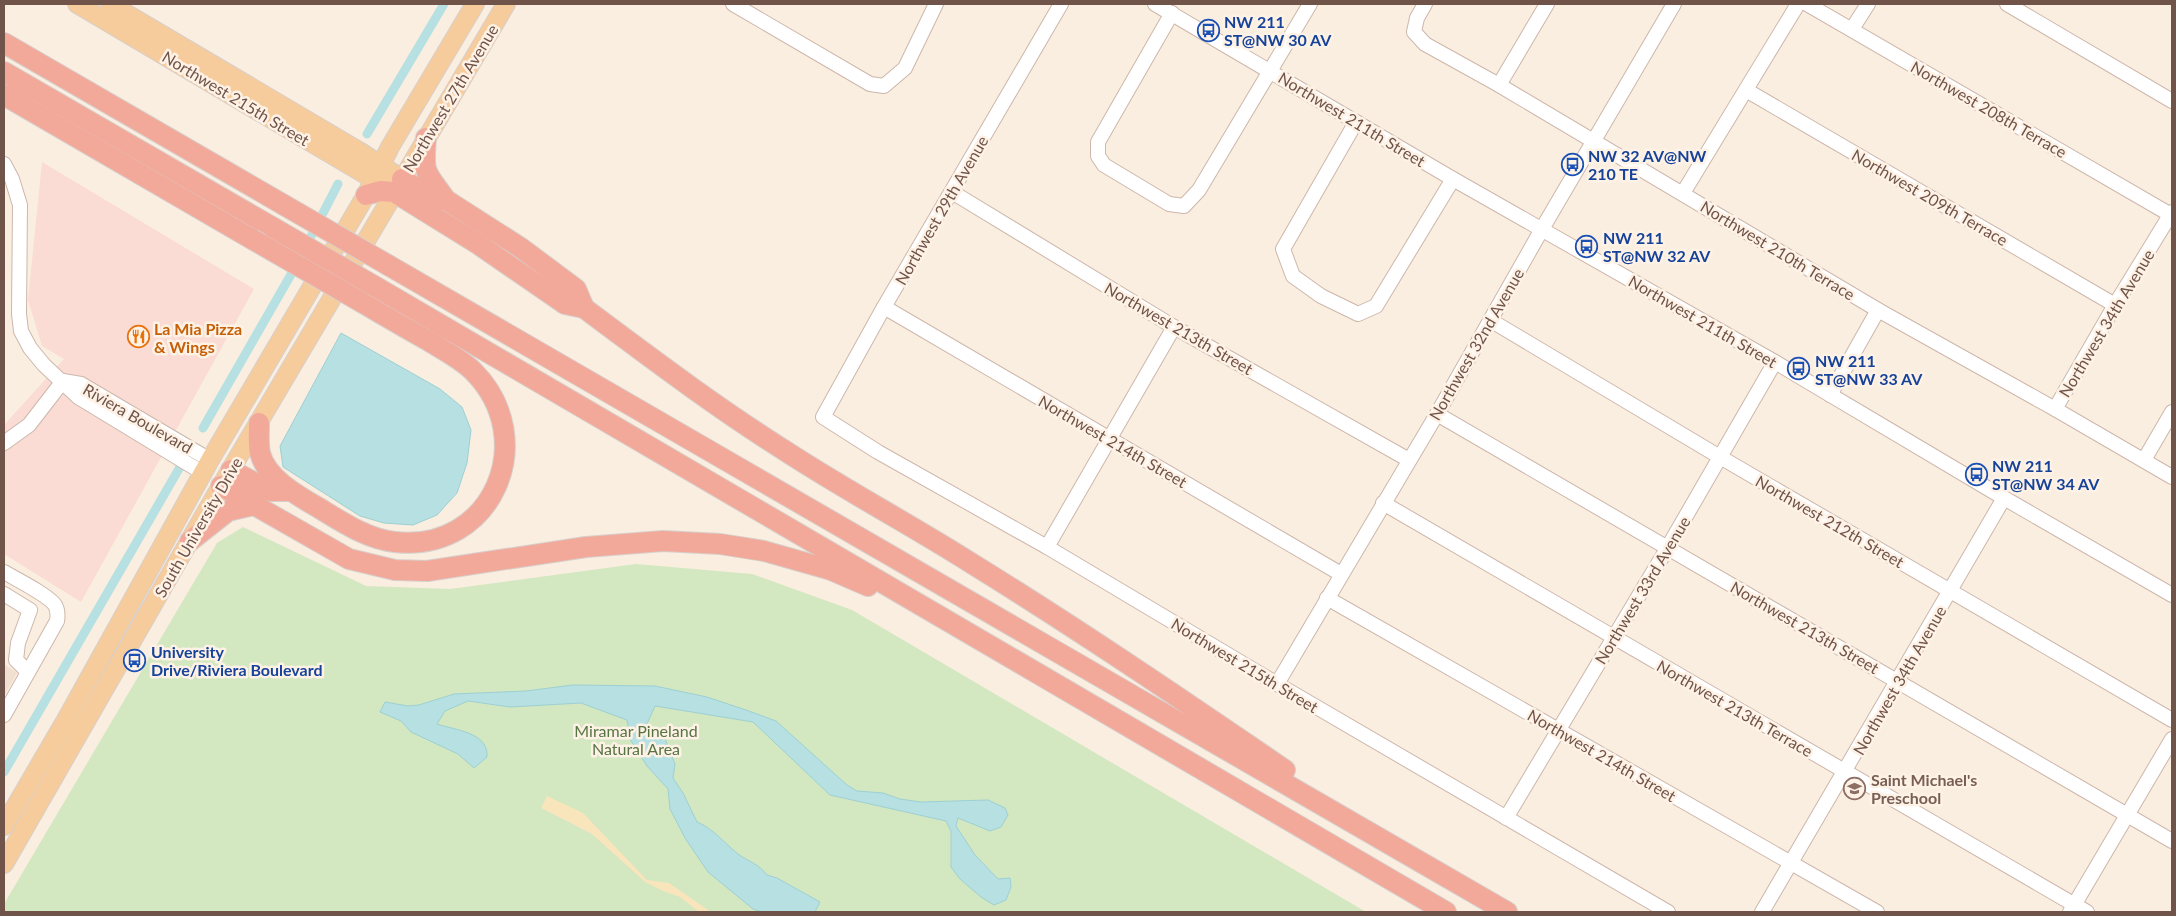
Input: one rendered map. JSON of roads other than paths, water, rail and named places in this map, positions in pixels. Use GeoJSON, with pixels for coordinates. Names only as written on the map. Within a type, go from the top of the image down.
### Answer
{"type":"FeatureCollection","features":[{"type":"Feature","properties":{"kind":"highway"},"geometry":{"type":"LineString","coordinates":[[4,43],[1507,912]]}},
{"type":"Feature","properties":{"kind":"highway"},"geometry":{"type":"LineString","coordinates":[[4,72],[1446,912]]}},
{"type":"Feature","properties":{"kind":"highway"},"geometry":{"type":"LineString","coordinates":[[4,95],[450,354],[472,370],[492,395],[504,424],[505,452],[498,481],[484,507],[464,526],[442,537],[410,542],[394,542],[364,534],[288,491],[264,462],[260,452],[259,422]]}},
{"type":"Feature","properties":{"kind":"highway"},"geometry":{"type":"LineString","coordinates":[[426,138],[424,163],[426,172],[446,200],[521,248],[570,284],[576,289],[584,308]]}},
{"type":"Feature","properties":{"kind":"highway"},"geometry":{"type":"LineString","coordinates":[[373,180],[380,191],[398,186],[432,198],[446,200]]}},
{"type":"Feature","properties":{"kind":"highway"},"geometry":{"type":"LineString","coordinates":[[398,186],[566,304],[584,308],[704,396],[784,451],[971,563],[1145,675],[1304,783],[1338,814]]}},
{"type":"Feature","properties":{"kind":"highway"},"geometry":{"type":"LineString","coordinates":[[226,478],[254,505],[349,558],[395,570],[427,571],[628,542],[663,541],[720,544],[764,551],[799,560],[922,606]]}},
{"type":"Feature","properties":{"kind":"highway"},"geometry":{"type":"LineString","coordinates":[[226,478],[270,491],[288,491]]}},
{"type":"Feature","properties":{"kind":"highway"},"geometry":{"type":"LineString","coordinates":[[190,541],[228,511],[254,505]]}},
{"type":"Feature","properties":{"kind":"main road","name":"Northwest 215th Street"},"geometry":{"type":"LineString","coordinates":[[110,4],[373,180]]}},
{"type":"Feature","properties":{"kind":"main road","name":"Northwest 27th Avenue"},"geometry":{"type":"LineString","coordinates":[[398,186],[506,4]]}},
{"type":"Feature","properties":{"kind":"main road","name":"Northwest 27th Avenue"},"geometry":{"type":"LineString","coordinates":[[373,180],[474,5]]}},
{"type":"Feature","properties":{"kind":"main road"},"geometry":{"type":"LineString","coordinates":[[474,5],[468,29],[470,38],[479,50]]}},
{"type":"Feature","properties":{"kind":"main road","name":"Northwest 215th Street"},"geometry":{"type":"LineString","coordinates":[[87,6],[373,180],[398,186]]}},
{"type":"Feature","properties":{"kind":"main road","name":"South University Drive"},"geometry":{"type":"LineString","coordinates":[[4,826],[67,718],[206,467],[373,180]]}},
{"type":"Feature","properties":{"kind":"main road","name":"South University Drive"},"geometry":{"type":"LineString","coordinates":[[4,864],[226,478],[398,186]]}},
{"type":"Feature","properties":{"kind":"main road"},"geometry":{"type":"LineString","coordinates":[[206,467],[226,478]]}},
{"type":"Feature","properties":{"kind":"street"},"geometry":{"type":"LineString","coordinates":[[733,4],[870,84],[884,86],[905,68],[931,5]]}},
{"type":"Feature","properties":{"kind":"street","name":"Northwest 29th Avenue"},"geometry":{"type":"LineString","coordinates":[[823,417],[884,308],[1061,4]]}},
{"type":"Feature","properties":{"kind":"street","name":"Northwest 211th Street"},"geometry":{"type":"LineString","coordinates":[[1155,4],[1453,179],[1775,362],[2172,595]]}},
{"type":"Feature","properties":{"kind":"street"},"geometry":{"type":"LineString","coordinates":[[1172,14],[1098,142],[1098,156],[1104,165],[1169,204],[1184,206],[1199,190],[1310,4]]}},
{"type":"Feature","properties":{"kind":"street","name":"Northwest 210th Terrace"},"geometry":{"type":"LineString","coordinates":[[1425,4],[1417,18],[1414,32],[1425,44],[1499,85],[1683,193],[1878,310],[2055,408],[2172,477]]}},
{"type":"Feature","properties":{"kind":"street"},"geometry":{"type":"LineString","coordinates":[[1499,85],[1547,4]]}},
{"type":"Feature","properties":{"kind":"street","name":"Northwest 32nd Avenue"},"geometry":{"type":"LineString","coordinates":[[1277,684],[1437,414],[1542,229],[1674,4]]}},
{"type":"Feature","properties":{"kind":"street"},"geometry":{"type":"LineString","coordinates":[[1683,193],[1798,4]]}},
{"type":"Feature","properties":{"kind":"street","name":"Northwest 208th Terrace"},"geometry":{"type":"LineString","coordinates":[[1806,4],[2171,214]]}},
{"type":"Feature","properties":{"kind":"street"},"geometry":{"type":"LineString","coordinates":[[1852,29],[1868,4]]}},
{"type":"Feature","properties":{"kind":"street"},"geometry":{"type":"LineString","coordinates":[[2007,4],[2172,101]]}},
{"type":"Feature","properties":{"kind":"street","name":"Northwest 209th Terrace"},"geometry":{"type":"LineString","coordinates":[[1746,90],[2115,305]]}},
{"type":"Feature","properties":{"kind":"street"},"geometry":{"type":"LineString","coordinates":[[1356,122],[1283,249],[1293,276],[1321,296],[1358,314],[1376,306],[1453,179]]}},
{"type":"Feature","properties":{"kind":"street","name":"Riviera Boulevard"},"geometry":{"type":"LineString","coordinates":[[4,164],[12,179],[20,205],[19,314],[22,331],[30,348],[63,381],[81,384],[206,467]]}},
{"type":"Feature","properties":{"kind":"street","name":"Northwest 213th Street"},"geometry":{"type":"LineString","coordinates":[[952,192],[1174,327],[1409,460]]}},
{"type":"Feature","properties":{"kind":"street","name":"Northwest 34th Avenue"},"geometry":{"type":"LineString","coordinates":[[2055,408],[2171,214]]}},
{"type":"Feature","properties":{"kind":"street","name":"Northwest 214th Street"},"geometry":{"type":"LineString","coordinates":[[884,308],[1341,574]]}},
{"type":"Feature","properties":{"kind":"street"},"geometry":{"type":"LineString","coordinates":[[1830,395],[1878,310]]}},
{"type":"Feature","properties":{"kind":"street","name":"Northwest 212th Street"},"geometry":{"type":"LineString","coordinates":[[1490,320],[1720,457],[2172,720]]}},
{"type":"Feature","properties":{"kind":"street"},"geometry":{"type":"LineString","coordinates":[[1047,547],[1174,327]]}},
{"type":"Feature","properties":{"kind":"street","name":"Northwest 33rd Avenue"},"geometry":{"type":"LineString","coordinates":[[1506,818],[1668,547],[1775,362]]}},
{"type":"Feature","properties":{"kind":"street"},"geometry":{"type":"LineString","coordinates":[[4,443],[29,425],[63,381]]}},
{"type":"Feature","properties":{"kind":"street"},"geometry":{"type":"LineString","coordinates":[[2144,460],[2172,412]]}},
{"type":"Feature","properties":{"kind":"street","name":"Northwest 213th Street"},"geometry":{"type":"LineString","coordinates":[[1437,414],[2172,841]]}},
{"type":"Feature","properties":{"kind":"street","name":"Northwest 215th Street"},"geometry":{"type":"LineString","coordinates":[[823,417],[878,452],[1047,547],[1277,684],[1668,912]]}},
{"type":"Feature","properties":{"kind":"street","name":"Northwest 34th Avenue"},"geometry":{"type":"LineString","coordinates":[[1762,912],[2004,498]]}},
{"type":"Feature","properties":{"kind":"street","name":"Northwest 213th Terrace"},"geometry":{"type":"LineString","coordinates":[[1383,503],[1844,772],[2072,908],[2087,912]]}},
{"type":"Feature","properties":{"kind":"street"},"geometry":{"type":"LineString","coordinates":[[4,572],[49,599],[55,605],[58,613],[58,621],[4,715]]}},
{"type":"Feature","properties":{"kind":"street"},"geometry":{"type":"LineString","coordinates":[[4,594],[30,610],[18,643],[16,660],[28,672]]}},
{"type":"Feature","properties":{"kind":"street","name":"Northwest 214th Street"},"geometry":{"type":"LineString","coordinates":[[1327,598],[1878,912]]}},
{"type":"Feature","properties":{"kind":"street"},"geometry":{"type":"LineString","coordinates":[[2072,908],[2172,739]]}},
{"type":"Feature","properties":{"kind":"water"},"geometry":{"type":"Polygon","coordinates":[[[341,333],[440,389],[462,407],[471,430],[467,463],[457,493],[437,515],[413,525],[384,523],[360,516],[283,467],[280,446],[341,333]]]}},
{"type":"Feature","properties":{"kind":"water"},"geometry":{"type":"Polygon","coordinates":[[[573,685],[655,686],[707,697],[776,721],[847,785],[857,791],[883,793],[900,799],[921,802],[988,800],[1005,808],[1008,815],[1001,827],[990,831],[958,818],[956,826],[975,855],[998,879],[1010,878],[1011,887],[1006,900],[994,905],[981,897],[960,879],[951,867],[951,831],[946,821],[830,795],[753,722],[655,706],[647,724],[650,731],[664,736],[675,764],[673,778],[683,793],[697,822],[709,828],[738,854],[767,875],[777,878],[820,902],[815,912],[762,912],[753,909],[708,872],[685,838],[670,809],[668,789],[647,766],[631,741],[627,720],[581,703],[510,707],[468,701],[445,711],[437,724],[469,733],[482,742],[486,749],[487,757],[474,768],[458,754],[411,732],[401,721],[380,712],[385,702],[408,706],[419,705],[454,694],[526,691],[573,685]]]}},
{"type":"Feature","properties":{"kind":"waterway"},"geometry":{"type":"LineString","coordinates":[[367,134],[444,4]]}},
{"type":"Feature","properties":{"kind":"waterway"},"geometry":{"type":"LineString","coordinates":[[305,248],[338,184]]}},
{"type":"Feature","properties":{"kind":"waterway"},"geometry":{"type":"LineString","coordinates":[[203,428],[297,264]]}},
{"type":"Feature","properties":{"kind":"waterway"},"geometry":{"type":"LineString","coordinates":[[4,772],[180,467]]}},
{"type":"Feature","properties":{"kind":"place","name":"NW 211 ST@NW 30 AV"},"geometry":{"type":"Point","coordinates":[1208,30]}},
{"type":"Feature","properties":{"kind":"place","name":"NW 32 AV@NW 210 TE"},"geometry":{"type":"Point","coordinates":[1572,164]}},
{"type":"Feature","properties":{"kind":"place","name":"NW 211 ST@NW 32 AV"},"geometry":{"type":"Point","coordinates":[1587,246]}},
{"type":"Feature","properties":{"kind":"place","name":"La Mia Pizza & Wings"},"geometry":{"type":"Point","coordinates":[138,337]}},
{"type":"Feature","properties":{"kind":"place","name":"NW 211 ST@NW 33 AV"},"geometry":{"type":"Point","coordinates":[1799,369]}},
{"type":"Feature","properties":{"kind":"place","name":"NW 211 ST@NW 34 AV"},"geometry":{"type":"Point","coordinates":[1976,474]}},
{"type":"Feature","properties":{"kind":"place","name":"University Drive/Riviera Boulevard"},"geometry":{"type":"Point","coordinates":[135,660]}},
{"type":"Feature","properties":{"kind":"place","name":"Saint Michael's Preschool"},"geometry":{"type":"Point","coordinates":[1855,788]}},
{"type":"Feature","properties":{"kind":"park label","name":"Miramar Pineland Natural Area"},"geometry":{"type":"Point","coordinates":[636,739]}}]}
